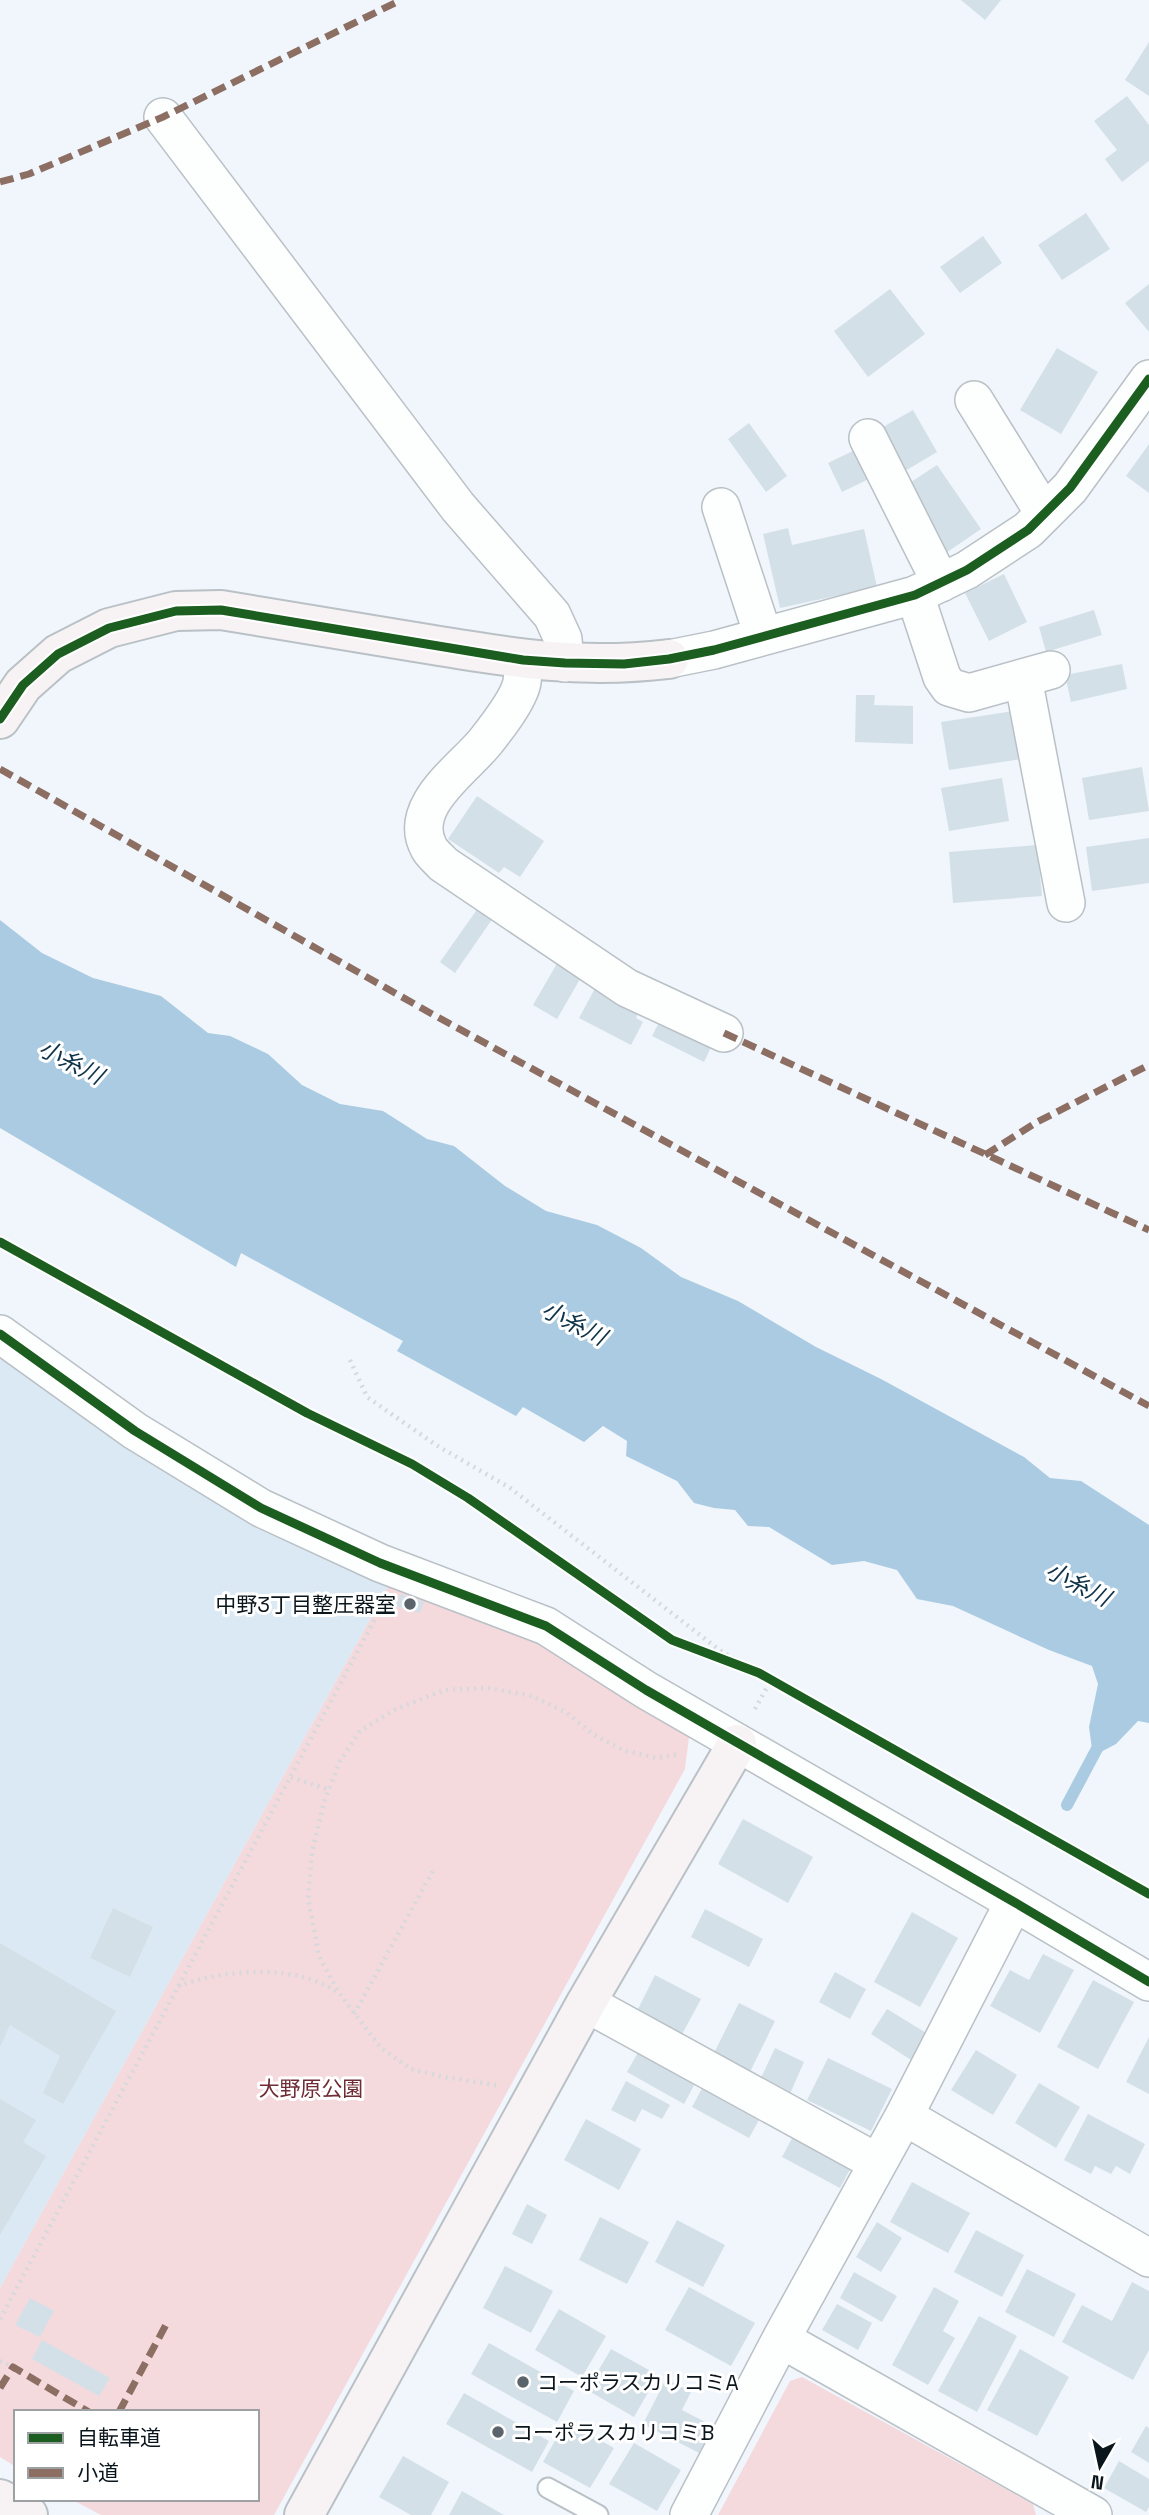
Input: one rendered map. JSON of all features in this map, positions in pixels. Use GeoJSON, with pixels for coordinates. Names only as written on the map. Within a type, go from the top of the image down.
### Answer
{"type":"FeatureCollection","features":[{"type":"Feature","properties":{"kind":"street"},"geometry":{"type":"LineString","coordinates":[[163,117],[458,507],[552,615],[563,639],[565,663]]}},
{"type":"Feature","properties":{"kind":"street"},"geometry":{"type":"LineString","coordinates":[[0,719],[23,685],[58,654],[109,628],[176,611],[221,610],[523,660],[624,664],[714,650],[928,589],[967,570],[1018,537],[1044,513],[1070,488],[1149,379]]}},
{"type":"Feature","properties":{"kind":"street"},"geometry":{"type":"LineString","coordinates":[[974,400],[1044,513]]}},
{"type":"Feature","properties":{"kind":"street"},"geometry":{"type":"LineString","coordinates":[[868,438],[928,589],[942,677],[949,687],[969,693],[1037,674],[1066,903]]}},
{"type":"Feature","properties":{"kind":"street"},"geometry":{"type":"LineString","coordinates":[[721,507],[763,635]]}},
{"type":"Feature","properties":{"kind":"street"},"geometry":{"type":"LineString","coordinates":[[523,660],[522,684],[510,707],[485,743],[436,794],[427,812],[424,829],[429,848],[443,864],[627,988],[724,1033]]}},
{"type":"Feature","properties":{"kind":"street"},"geometry":{"type":"LineString","coordinates":[[0,1334],[135,1432],[261,1508],[400,1570],[546,1626],[737,1744],[1149,1982]]}},
{"type":"Feature","properties":{"kind":"street"},"geometry":{"type":"LineString","coordinates":[[304,2515],[586,2003],[737,1744]]}},
{"type":"Feature","properties":{"kind":"street"},"geometry":{"type":"LineString","coordinates":[[689,2515],[781,2339],[904,2116],[1014,1902]]}},
{"type":"Feature","properties":{"kind":"street"},"geometry":{"type":"LineString","coordinates":[[586,2003],[877,2163]]}},
{"type":"Feature","properties":{"kind":"street"},"geometry":{"type":"LineString","coordinates":[[904,2116],[1149,2258]]}},
{"type":"Feature","properties":{"kind":"street"},"geometry":{"type":"LineString","coordinates":[[781,2339],[1053,2505],[1093,2515]]}},
{"type":"Feature","properties":{"kind":"street"},"geometry":{"type":"LineString","coordinates":[[0,2499],[28,2515]]}},
{"type":"Feature","properties":{"kind":"lane"},"geometry":{"type":"LineString","coordinates":[[548,2488],[598,2515]]}},
{"type":"Feature","properties":{"kind":"path"},"geometry":{"type":"LineString","coordinates":[[350,1360],[367,1398],[436,1446],[510,1488],[722,1652],[759,1674]]}},
{"type":"Feature","properties":{"kind":"path"},"geometry":{"type":"LineString","coordinates":[[0,2319],[400,1570]]}},
{"type":"Feature","properties":{"kind":"path"},"geometry":{"type":"LineString","coordinates":[[498,2086],[411,2069],[381,2048],[339,1993],[319,1956],[308,1898],[312,1853],[324,1801],[340,1761],[360,1731],[396,1709],[445,1690],[488,1688],[532,1696],[568,1713],[594,1735],[623,1750],[656,1758],[688,1754]]}},
{"type":"Feature","properties":{"kind":"path"},"geometry":{"type":"LineString","coordinates":[[291,1777],[328,1790]]}},
{"type":"Feature","properties":{"kind":"path"},"geometry":{"type":"LineString","coordinates":[[354,2014],[435,1867]]}},
{"type":"Feature","properties":{"kind":"path"},"geometry":{"type":"LineString","coordinates":[[177,1986],[202,1978],[258,1973],[298,1975],[322,1981],[339,1993]]}},
{"type":"Feature","properties":{"kind":"path"},"geometry":{"type":"LineString","coordinates":[[0,2361],[13,2367]]}},
{"type":"Feature","properties":{"kind":"shaded area"},"geometry":{"type":"Polygon","coordinates":[[[0,1350],[393,1578],[0,2288],[0,1350]]]}},
{"type":"Feature","properties":{"kind":"green space","name":"大野原公園"},"geometry":{"type":"Polygon","coordinates":[[[393,1578],[540,1639],[689,1737],[685,1769],[274,2515],[101,2515],[75,2501],[259,2501],[259,2410],[14,2410],[14,2466],[0,2457],[0,2288],[393,1578]]]}},
{"type":"Feature","properties":{"kind":"green space"},"geometry":{"type":"Polygon","coordinates":[[[802,2377],[1033,2504],[1036,2515],[718,2515],[790,2381],[802,2377]]]}},
{"type":"Feature","properties":{"kind":"water","name":"小糸川"},"geometry":{"type":"Polygon","coordinates":[[[0,920],[42,953],[93,978],[161,996],[208,1033],[230,1036],[268,1054],[302,1085],[340,1104],[383,1111],[427,1139],[454,1146],[505,1186],[546,1211],[597,1225],[641,1248],[681,1277],[738,1301],[816,1347],[1024,1457],[1050,1478],[1081,1481],[1149,1525],[1149,1723],[1138,1721],[1116,1744],[1093,1756],[1089,1727],[1098,1684],[1092,1666],[1049,1650],[953,1606],[917,1599],[897,1570],[864,1561],[832,1565],[769,1527],[748,1526],[735,1510],[694,1503],[677,1481],[626,1456],[627,1441],[603,1426],[584,1442],[523,1407],[516,1416],[397,1351],[403,1341],[241,1253],[236,1267],[0,1128],[0,920]]]}},
{"type":"Feature","properties":{"kind":"building"},"geometry":{"type":"Polygon","coordinates":[[[961,0],[1001,0],[985,20],[961,0]]]}},
{"type":"Feature","properties":{"kind":"building"},"geometry":{"type":"Polygon","coordinates":[[[1149,42],[1149,96],[1125,80],[1149,42]]]}},
{"type":"Feature","properties":{"kind":"building"},"geometry":{"type":"Polygon","coordinates":[[[1127,96],[1149,125],[1149,161],[1122,182],[1105,159],[1117,150],[1094,121],[1127,96]]]}},
{"type":"Feature","properties":{"kind":"building"},"geometry":{"type":"Polygon","coordinates":[[[1086,213],[1110,249],[1062,280],[1038,245],[1086,213]]]}},
{"type":"Feature","properties":{"kind":"building"},"geometry":{"type":"Polygon","coordinates":[[[983,236],[1002,263],[960,293],[940,267],[983,236]]]}},
{"type":"Feature","properties":{"kind":"building"},"geometry":{"type":"Polygon","coordinates":[[[1149,284],[1149,332],[1125,303],[1149,284]]]}},
{"type":"Feature","properties":{"kind":"building"},"geometry":{"type":"Polygon","coordinates":[[[890,289],[925,334],[868,377],[834,331],[890,289]]]}},
{"type":"Feature","properties":{"kind":"building"},"geometry":{"type":"Polygon","coordinates":[[[1057,348],[1098,372],[1061,434],[1020,410],[1057,348]]]}},
{"type":"Feature","properties":{"kind":"building"},"geometry":{"type":"Polygon","coordinates":[[[913,410],[937,452],[900,474],[876,431],[913,410]]]}},
{"type":"Feature","properties":{"kind":"building"},"geometry":{"type":"Polygon","coordinates":[[[749,423],[787,476],[766,492],[728,439],[749,423]]]}},
{"type":"Feature","properties":{"kind":"building"},"geometry":{"type":"Polygon","coordinates":[[[1149,444],[1149,493],[1126,476],[1149,444]]]}},
{"type":"Feature","properties":{"kind":"building"},"geometry":{"type":"Polygon","coordinates":[[[861,447],[875,476],[842,492],[828,463],[861,447]]]}},
{"type":"Feature","properties":{"kind":"building"},"geometry":{"type":"Polygon","coordinates":[[[937,465],[981,529],[943,555],[899,490],[937,465]]]}},
{"type":"Feature","properties":{"kind":"building"},"geometry":{"type":"Polygon","coordinates":[[[788,528],[792,545],[864,529],[877,587],[780,608],[763,534],[788,528]]]}},
{"type":"Feature","properties":{"kind":"building"},"geometry":{"type":"Polygon","coordinates":[[[1004,574],[1027,622],[989,641],[965,593],[1004,574]]]}},
{"type":"Feature","properties":{"kind":"building"},"geometry":{"type":"Polygon","coordinates":[[[1094,610],[1102,635],[1046,652],[1039,627],[1094,610]]]}},
{"type":"Feature","properties":{"kind":"building"},"geometry":{"type":"Polygon","coordinates":[[[1122,664],[1127,689],[1071,702],[1065,675],[1122,664]]]}},
{"type":"Feature","properties":{"kind":"building"},"geometry":{"type":"Polygon","coordinates":[[[856,695],[875,695],[874,705],[913,706],[913,744],[855,742],[856,695]]]}},
{"type":"Feature","properties":{"kind":"building"},"geometry":{"type":"Polygon","coordinates":[[[1014,711],[1022,759],[949,770],[941,722],[1014,711]]]}},
{"type":"Feature","properties":{"kind":"building"},"geometry":{"type":"Polygon","coordinates":[[[1142,767],[1149,811],[1089,820],[1082,778],[1142,767]]]}},
{"type":"Feature","properties":{"kind":"building"},"geometry":{"type":"Polygon","coordinates":[[[1002,778],[1009,821],[949,831],[941,788],[1002,778]]]}},
{"type":"Feature","properties":{"kind":"building"},"geometry":{"type":"Polygon","coordinates":[[[477,796],[544,841],[520,877],[504,867],[499,873],[448,839],[477,796]]]}},
{"type":"Feature","properties":{"kind":"building"},"geometry":{"type":"Polygon","coordinates":[[[1149,838],[1149,883],[1092,891],[1086,847],[1149,838]]]}},
{"type":"Feature","properties":{"kind":"building"},"geometry":{"type":"Polygon","coordinates":[[[1037,845],[1042,896],[953,903],[949,852],[1037,845]]]}},
{"type":"Feature","properties":{"kind":"building"},"geometry":{"type":"Polygon","coordinates":[[[478,908],[493,918],[455,973],[440,962],[478,908]]]}},
{"type":"Feature","properties":{"kind":"building"},"geometry":{"type":"Polygon","coordinates":[[[559,960],[583,974],[557,1019],[533,1005],[559,960]]]}},
{"type":"Feature","properties":{"kind":"building"},"geometry":{"type":"Polygon","coordinates":[[[600,979],[643,1003],[636,1018],[643,1022],[631,1045],[579,1018],[600,979]]]}},
{"type":"Feature","properties":{"kind":"building"},"geometry":{"type":"Polygon","coordinates":[[[665,1011],[716,1037],[704,1062],[652,1036],[665,1011]]]}},
{"type":"Feature","properties":{"kind":"building","name":"中野3丁目整圧器室"},"geometry":{"type":"Polygon","coordinates":[[[400,1594],[424,1602],[420,1613],[396,1606],[400,1594]]]}},
{"type":"Feature","properties":{"kind":"building"},"geometry":{"type":"Polygon","coordinates":[[[743,1819],[813,1857],[788,1903],[718,1864],[743,1819]]]}},
{"type":"Feature","properties":{"kind":"building"},"geometry":{"type":"Polygon","coordinates":[[[113,1908],[153,1927],[130,1977],[90,1958],[113,1908]]]}},
{"type":"Feature","properties":{"kind":"building"},"geometry":{"type":"Polygon","coordinates":[[[705,1909],[763,1939],[749,1967],[691,1937],[705,1909]]]}},
{"type":"Feature","properties":{"kind":"building"},"geometry":{"type":"Polygon","coordinates":[[[912,1912],[958,1938],[920,2007],[874,1982],[912,1912]]]}},
{"type":"Feature","properties":{"kind":"building"},"geometry":{"type":"Polygon","coordinates":[[[0,1943],[116,2011],[63,2104],[43,2093],[60,2056],[10,2025],[0,2047],[0,1943]]]}},
{"type":"Feature","properties":{"kind":"building"},"geometry":{"type":"Polygon","coordinates":[[[1043,1954],[1074,1970],[1040,2033],[990,2006],[1010,1970],[1029,1980],[1043,1954]]]}},
{"type":"Feature","properties":{"kind":"building"},"geometry":{"type":"Polygon","coordinates":[[[835,1972],[866,1989],[850,2019],[819,2002],[835,1972]]]}},
{"type":"Feature","properties":{"kind":"building"},"geometry":{"type":"Polygon","coordinates":[[[655,1975],[701,1999],[679,2040],[634,2017],[655,1975]]]}},
{"type":"Feature","properties":{"kind":"building"},"geometry":{"type":"Polygon","coordinates":[[[1093,1980],[1134,2002],[1098,2069],[1057,2047],[1093,1980]]]}},
{"type":"Feature","properties":{"kind":"building"},"geometry":{"type":"Polygon","coordinates":[[[739,2003],[775,2021],[748,2076],[711,2059],[739,2003]]]}},
{"type":"Feature","properties":{"kind":"building"},"geometry":{"type":"Polygon","coordinates":[[[887,2009],[928,2034],[911,2060],[871,2034],[887,2009]]]}},
{"type":"Feature","properties":{"kind":"building"},"geometry":{"type":"Polygon","coordinates":[[[1149,2037],[1149,2094],[1126,2082],[1149,2037]]]}},
{"type":"Feature","properties":{"kind":"building"},"geometry":{"type":"Polygon","coordinates":[[[642,2045],[699,2076],[684,2104],[627,2072],[642,2045]]]}},
{"type":"Feature","properties":{"kind":"building"},"geometry":{"type":"Polygon","coordinates":[[[775,2048],[804,2062],[789,2096],[759,2082],[775,2048]]]}},
{"type":"Feature","properties":{"kind":"building"},"geometry":{"type":"Polygon","coordinates":[[[976,2050],[1017,2075],[993,2115],[951,2090],[976,2050]]]}},
{"type":"Feature","properties":{"kind":"building"},"geometry":{"type":"Polygon","coordinates":[[[828,2058],[892,2089],[871,2131],[807,2100],[828,2058]]]}},
{"type":"Feature","properties":{"kind":"building"},"geometry":{"type":"Polygon","coordinates":[[[707,2079],[764,2111],[749,2138],[692,2107],[707,2079]]]}},
{"type":"Feature","properties":{"kind":"building"},"geometry":{"type":"Polygon","coordinates":[[[626,2081],[670,2105],[662,2119],[642,2109],[635,2122],[611,2110],[626,2081]]]}},
{"type":"Feature","properties":{"kind":"building"},"geometry":{"type":"Polygon","coordinates":[[[1039,2083],[1080,2107],[1056,2148],[1015,2123],[1039,2083]]]}},
{"type":"Feature","properties":{"kind":"building"},"geometry":{"type":"Polygon","coordinates":[[[0,2099],[36,2120],[23,2142],[46,2156],[0,2235],[0,2099]]]}},
{"type":"Feature","properties":{"kind":"building"},"geometry":{"type":"Polygon","coordinates":[[[1088,2114],[1145,2144],[1130,2174],[1116,2166],[1111,2174],[1095,2166],[1091,2174],[1064,2160],[1088,2114]]]}},
{"type":"Feature","properties":{"kind":"building"},"geometry":{"type":"Polygon","coordinates":[[[586,2119],[641,2149],[619,2190],[564,2160],[586,2119]]]}},
{"type":"Feature","properties":{"kind":"building"},"geometry":{"type":"Polygon","coordinates":[[[797,2129],[855,2160],[840,2188],[782,2157],[797,2129]]]}},
{"type":"Feature","properties":{"kind":"building"},"geometry":{"type":"Polygon","coordinates":[[[912,2182],[970,2213],[948,2253],[890,2222],[912,2182]]]}},
{"type":"Feature","properties":{"kind":"building"},"geometry":{"type":"Polygon","coordinates":[[[527,2204],[547,2215],[532,2244],[512,2234],[527,2204]]]}},
{"type":"Feature","properties":{"kind":"building"},"geometry":{"type":"Polygon","coordinates":[[[600,2217],[649,2242],[627,2284],[579,2260],[600,2217]]]}},
{"type":"Feature","properties":{"kind":"building"},"geometry":{"type":"Polygon","coordinates":[[[677,2220],[725,2245],[703,2287],[655,2262],[677,2220]]]}},
{"type":"Feature","properties":{"kind":"building"},"geometry":{"type":"Polygon","coordinates":[[[877,2222],[902,2238],[881,2272],[856,2257],[877,2222]]]}},
{"type":"Feature","properties":{"kind":"building"},"geometry":{"type":"Polygon","coordinates":[[[976,2230],[1024,2255],[1002,2297],[954,2272],[976,2230]]]}},
{"type":"Feature","properties":{"kind":"building"},"geometry":{"type":"Polygon","coordinates":[[[505,2266],[553,2291],[531,2333],[483,2308],[505,2266]]]}},
{"type":"Feature","properties":{"kind":"building"},"geometry":{"type":"Polygon","coordinates":[[[1027,2269],[1076,2294],[1054,2337],[1005,2312],[1027,2269]]]}},
{"type":"Feature","properties":{"kind":"building"},"geometry":{"type":"Polygon","coordinates":[[[854,2272],[897,2296],[882,2322],[840,2298],[854,2272]]]}},
{"type":"Feature","properties":{"kind":"building"},"geometry":{"type":"Polygon","coordinates":[[[1132,2282],[1149,2291],[1149,2350],[1133,2380],[1062,2342],[1082,2305],[1112,2321],[1132,2282]]]}},
{"type":"Feature","properties":{"kind":"building"},"geometry":{"type":"Polygon","coordinates":[[[689,2287],[755,2323],[731,2366],[665,2330],[689,2287]]]}},
{"type":"Feature","properties":{"kind":"building"},"geometry":{"type":"Polygon","coordinates":[[[934,2287],[959,2301],[943,2331],[955,2338],[928,2385],[892,2365],[934,2287]]]}},
{"type":"Feature","properties":{"kind":"building"},"geometry":{"type":"Polygon","coordinates":[[[30,2298],[54,2311],[40,2337],[15,2325],[30,2298]]]}},
{"type":"Feature","properties":{"kind":"building"},"geometry":{"type":"Polygon","coordinates":[[[837,2304],[872,2323],[858,2350],[822,2330],[837,2304]]]}},
{"type":"Feature","properties":{"kind":"building"},"geometry":{"type":"Polygon","coordinates":[[[559,2309],[606,2336],[582,2377],[535,2350],[559,2309]]]}},
{"type":"Feature","properties":{"kind":"building"},"geometry":{"type":"Polygon","coordinates":[[[979,2316],[1017,2336],[977,2412],[938,2391],[979,2316]]]}},
{"type":"Feature","properties":{"kind":"building"},"geometry":{"type":"Polygon","coordinates":[[[42,2340],[110,2378],[99,2396],[32,2359],[42,2340]]]}},
{"type":"Feature","properties":{"kind":"building","name":"コーポラスカリコミA"},"geometry":{"type":"Polygon","coordinates":[[[489,2343],[574,2391],[557,2422],[471,2374],[489,2343]]]}},
{"type":"Feature","properties":{"kind":"building"},"geometry":{"type":"Polygon","coordinates":[[[611,2349],[658,2375],[634,2417],[587,2390],[611,2349]]]}},
{"type":"Feature","properties":{"kind":"building"},"geometry":{"type":"Polygon","coordinates":[[[1020,2349],[1069,2377],[1037,2436],[987,2410],[1020,2349]]]}},
{"type":"Feature","properties":{"kind":"building"},"geometry":{"type":"Polygon","coordinates":[[[666,2379],[691,2392],[682,2410],[713,2426],[699,2453],[643,2424],[666,2379]]]}},
{"type":"Feature","properties":{"kind":"building","name":"コーポラスカリコミB"},"geometry":{"type":"Polygon","coordinates":[[[464,2393],[549,2441],[532,2472],[446,2424],[464,2393]]]}},
{"type":"Feature","properties":{"kind":"building"},"geometry":{"type":"Polygon","coordinates":[[[566,2421],[614,2448],[590,2488],[543,2462],[566,2421]]]}},
{"type":"Feature","properties":{"kind":"building"},"geometry":{"type":"Polygon","coordinates":[[[1146,2426],[1149,2428],[1149,2463],[1131,2452],[1146,2426]]]}},
{"type":"Feature","properties":{"kind":"building"},"geometry":{"type":"Polygon","coordinates":[[[634,2443],[681,2470],[657,2511],[609,2484],[634,2443]]]}},
{"type":"Feature","properties":{"kind":"building"},"geometry":{"type":"Polygon","coordinates":[[[403,2456],[449,2482],[431,2515],[411,2515],[379,2497],[403,2456]]]}},
{"type":"Feature","properties":{"kind":"building"},"geometry":{"type":"Polygon","coordinates":[[[1119,2461],[1149,2479],[1149,2507],[1146,2512],[1104,2488],[1119,2461]]]}},
{"type":"Feature","properties":{"kind":"building"},"geometry":{"type":"Polygon","coordinates":[[[462,2491],[504,2515],[449,2515],[462,2491]]]}},
{"type":"Feature","properties":{"kind":"waterway"},"geometry":{"type":"LineString","coordinates":[[1067,1805],[1100,1743]]}},
{"type":"Feature","properties":{"kind":"marked path"},"geometry":{"type":"LineString","coordinates":[[0,182],[29,174],[163,117],[401,0]]}},
{"type":"Feature","properties":{"kind":"marked path"},"geometry":{"type":"LineString","coordinates":[[0,769],[432,1014],[1149,1406]]}},
{"type":"Feature","properties":{"kind":"marked path"},"geometry":{"type":"LineString","coordinates":[[724,1033],[1149,1230]]}},
{"type":"Feature","properties":{"kind":"marked path"},"geometry":{"type":"LineString","coordinates":[[985,1155],[1037,1122],[1149,1065]]}},
{"type":"Feature","properties":{"kind":"marked path"},"geometry":{"type":"LineString","coordinates":[[120,2410],[168,2321]]}},
{"type":"Feature","properties":{"kind":"marked path"},"geometry":{"type":"LineString","coordinates":[[0,2388],[13,2367],[86,2410]]}},
{"type":"Feature","properties":{"kind":"cycle path"},"geometry":{"type":"LineString","coordinates":[[0,719],[23,685],[58,654],[109,628],[176,611],[221,610],[523,660],[624,664],[714,650],[915,595],[967,570],[1028,530],[1070,488],[1149,379]]}},
{"type":"Feature","properties":{"kind":"cycle path"},"geometry":{"type":"LineString","coordinates":[[0,1242],[307,1413],[412,1464],[468,1498],[672,1640],[759,1673],[1149,1894]]}},
{"type":"Feature","properties":{"kind":"cycle path"},"geometry":{"type":"LineString","coordinates":[[0,1334],[135,1431],[261,1508],[380,1563],[546,1626],[646,1690],[1149,1982]]}},
{"type":"Feature","properties":{"kind":"place","name":"中野3丁目整圧器室"},"geometry":{"type":"Point","coordinates":[410,1604]}},
{"type":"Feature","properties":{"kind":"place","name":"コーポラスカリコミA"},"geometry":{"type":"Point","coordinates":[523,2382]}},
{"type":"Feature","properties":{"kind":"place","name":"コーポラスカリコミB"},"geometry":{"type":"Point","coordinates":[498,2432]}}]}
